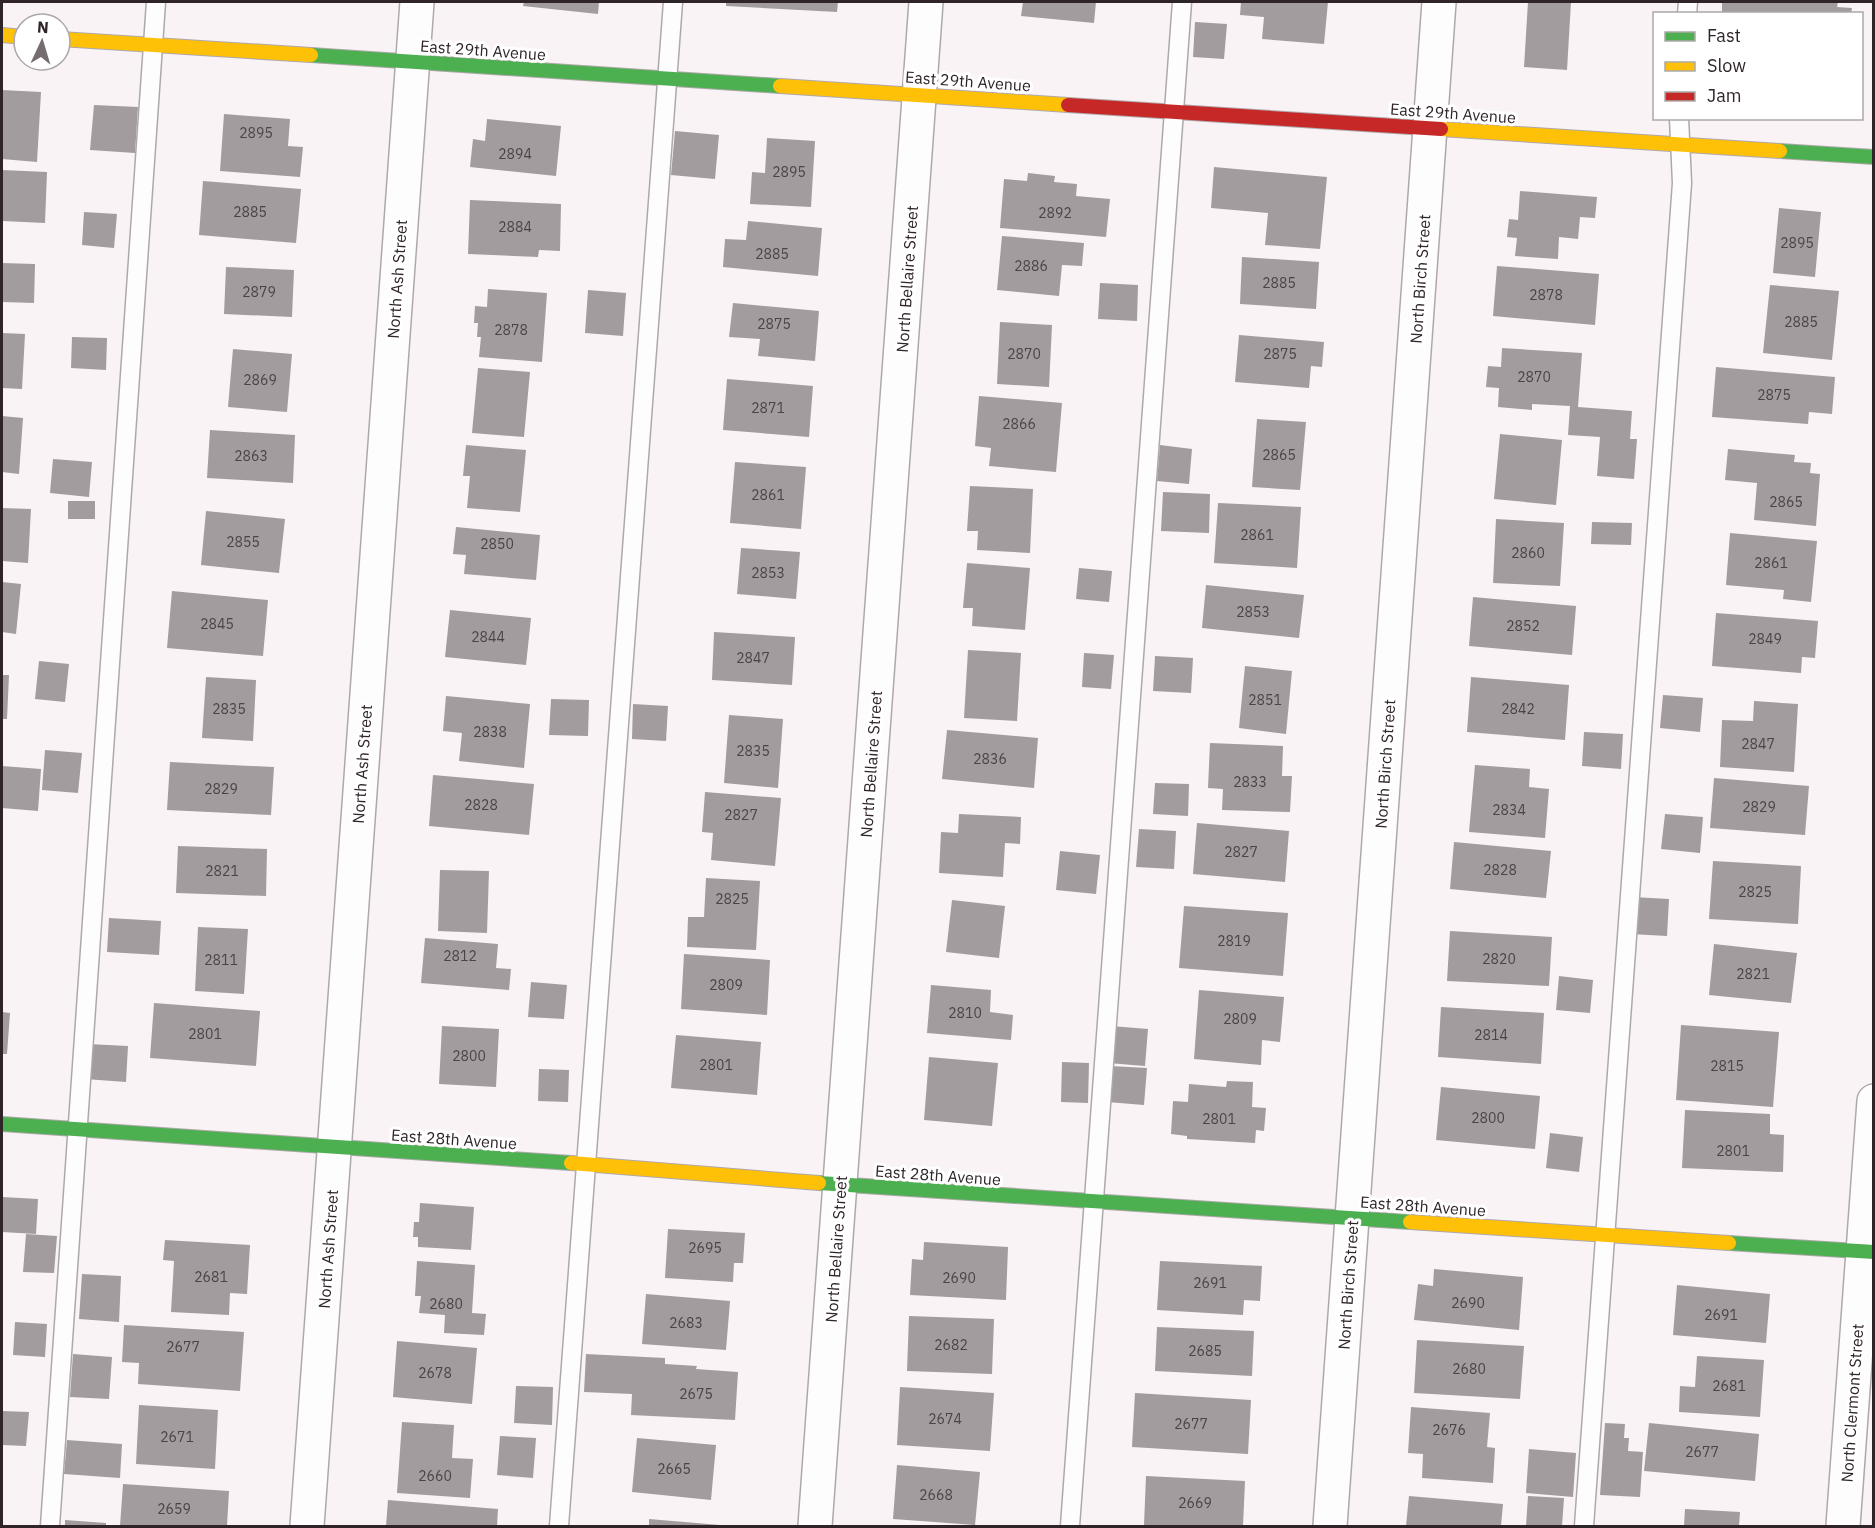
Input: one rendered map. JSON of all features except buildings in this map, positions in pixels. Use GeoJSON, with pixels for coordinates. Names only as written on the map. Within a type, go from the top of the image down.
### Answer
{"type":"FeatureCollection","features":[{"type":"Feature","properties":{"kind":"street","name":"North Ash Street"},"geometry":{"type":"LineString","coordinates":[[307,1527],[417,2]]}},
{"type":"Feature","properties":{"kind":"street","name":"North Bellaire Street"},"geometry":{"type":"LineString","coordinates":[[815,1527],[926,2]]}},
{"type":"Feature","properties":{"kind":"street","name":"North Birch Street"},"geometry":{"type":"LineString","coordinates":[[1330,1527],[1439,2]]}},
{"type":"Feature","properties":{"kind":"street","name":"East 29th Avenue"},"geometry":{"type":"LineString","coordinates":[[72,40],[1874,157]]}},
{"type":"Feature","properties":{"kind":"street","name":"North Clermont Street"},"geometry":{"type":"LineString","coordinates":[[1843,1527],[1868,1251],[1874,1101]]}},
{"type":"Feature","properties":{"kind":"street","name":"East 28th Avenue"},"geometry":{"type":"LineString","coordinates":[[2,1124],[585,1164],[841,1185],[1868,1251]]}},
{"type":"Feature","properties":{"kind":"lane"},"geometry":{"type":"LineString","coordinates":[[50,1527],[156,2]]}},
{"type":"Feature","properties":{"kind":"lane"},"geometry":{"type":"LineString","coordinates":[[559,1527],[673,2]]}},
{"type":"Feature","properties":{"kind":"lane"},"geometry":{"type":"LineString","coordinates":[[1070,1527],[1182,2]]}},
{"type":"Feature","properties":{"kind":"lane"},"geometry":{"type":"LineString","coordinates":[[1584,1527],[1682,183],[1679,120]]}},
{"type":"Feature","properties":{"kind":"traffic: fast"},"geometry":{"type":"LineString","coordinates":[[311,55],[780,86]]}},
{"type":"Feature","properties":{"kind":"traffic: fast"},"geometry":{"type":"LineString","coordinates":[[1780,151],[1874,157]]}},
{"type":"Feature","properties":{"kind":"traffic: fast"},"geometry":{"type":"LineString","coordinates":[[2,1124],[571,1163]]}},
{"type":"Feature","properties":{"kind":"traffic: fast"},"geometry":{"type":"LineString","coordinates":[[819,1183],[1410,1222]]}},
{"type":"Feature","properties":{"kind":"traffic: fast"},"geometry":{"type":"LineString","coordinates":[[1729,1243],[1874,1252]]}},
{"type":"Feature","properties":{"kind":"traffic: slow"},"geometry":{"type":"LineString","coordinates":[[2,35],[12,36]]}},
{"type":"Feature","properties":{"kind":"traffic: slow"},"geometry":{"type":"LineString","coordinates":[[72,40],[311,55]]}},
{"type":"Feature","properties":{"kind":"traffic: slow"},"geometry":{"type":"LineString","coordinates":[[780,86],[1068,105]]}},
{"type":"Feature","properties":{"kind":"traffic: slow"},"geometry":{"type":"LineString","coordinates":[[1441,129],[1780,151]]}},
{"type":"Feature","properties":{"kind":"traffic: slow"},"geometry":{"type":"LineString","coordinates":[[571,1163],[819,1183]]}},
{"type":"Feature","properties":{"kind":"traffic: slow"},"geometry":{"type":"LineString","coordinates":[[1410,1222],[1729,1243]]}},
{"type":"Feature","properties":{"kind":"traffic: jam"},"geometry":{"type":"LineString","coordinates":[[1068,105],[1441,129]]}}]}
